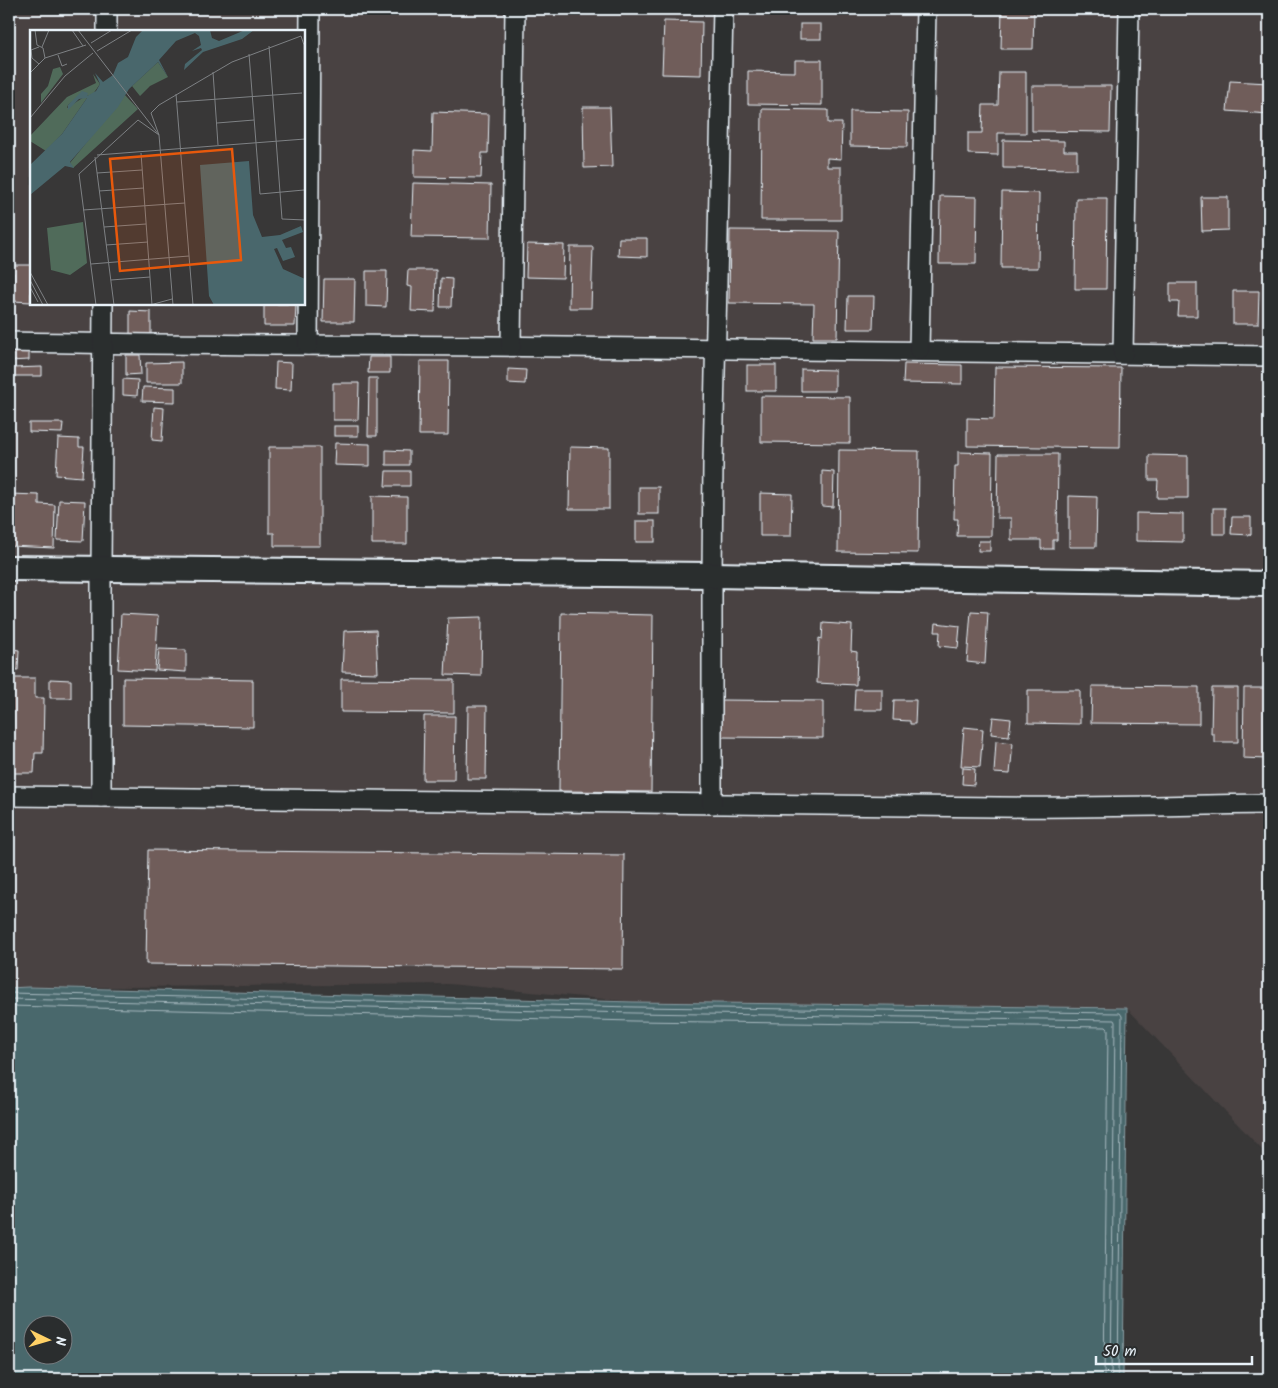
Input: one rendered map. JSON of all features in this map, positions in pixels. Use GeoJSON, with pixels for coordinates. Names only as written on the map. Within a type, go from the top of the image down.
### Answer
{"type":"FeatureCollection","features":[{"type":"Feature","properties":{"kind":"street"},"geometry":{"type":"LineString","coordinates":[[107,9],[107,30]]}},
{"type":"Feature","properties":{"kind":"street"},"geometry":{"type":"LineString","coordinates":[[308,345],[310,9]]}},
{"type":"Feature","properties":{"kind":"street"},"geometry":{"type":"LineString","coordinates":[[511,346],[515,9]]}},
{"type":"Feature","properties":{"kind":"street"},"geometry":{"type":"LineString","coordinates":[[712,804],[712,575],[715,348],[723,9]]}},
{"type":"Feature","properties":{"kind":"street"},"geometry":{"type":"LineString","coordinates":[[919,350],[926,9]]}},
{"type":"Feature","properties":{"kind":"street"},"geometry":{"type":"LineString","coordinates":[[1123,354],[1128,9]]}},
{"type":"Feature","properties":{"kind":"street"},"geometry":{"type":"LineString","coordinates":[[100,797],[103,305]]}},
{"type":"Feature","properties":{"kind":"street"},"geometry":{"type":"LineString","coordinates":[[9,342],[919,350],[1269,356]]}},
{"type":"Feature","properties":{"kind":"street"},"geometry":{"type":"LineString","coordinates":[[9,568],[712,575],[1269,584]]}},
{"type":"Feature","properties":{"kind":"street"},"geometry":{"type":"LineString","coordinates":[[9,796],[1000,808],[1269,804]]}},
{"type":"Feature","properties":{"kind":"shaded area"},"geometry":{"type":"Polygon","coordinates":[[[9,9],[1269,9],[1269,1157],[1127,1008],[635,1002],[449,984],[9,988],[9,9]]]}},
{"type":"Feature","properties":{"kind":"water"},"geometry":{"type":"Polygon","coordinates":[[[9,988],[635,1002],[1127,1008],[1123,1379],[9,1379],[9,988]]]}},
{"type":"Feature","properties":{"kind":"building"},"geometry":{"type":"Polygon","coordinates":[[[1002,9],[1034,9],[1033,49],[1001,49],[1002,9]]]}},
{"type":"Feature","properties":{"kind":"building"},"geometry":{"type":"Polygon","coordinates":[[[664,21],[702,22],[701,75],[662,74],[664,21]]]}},
{"type":"Feature","properties":{"kind":"building"},"geometry":{"type":"Polygon","coordinates":[[[800,24],[821,24],[821,39],[800,39],[800,24]]]}},
{"type":"Feature","properties":{"kind":"building"},"geometry":{"type":"Polygon","coordinates":[[[795,60],[822,60],[822,105],[748,104],[748,71],[795,72],[795,60]]]}},
{"type":"Feature","properties":{"kind":"building"},"geometry":{"type":"Polygon","coordinates":[[[999,72],[1026,72],[1026,133],[998,133],[998,155],[968,154],[968,133],[982,133],[983,105],[998,105],[999,72]]]}},
{"type":"Feature","properties":{"kind":"building"},"geometry":{"type":"Polygon","coordinates":[[[1230,81],[1269,83],[1269,114],[1227,111],[1230,81]]]}},
{"type":"Feature","properties":{"kind":"building"},"geometry":{"type":"Polygon","coordinates":[[[1032,86],[1111,86],[1110,132],[1032,131],[1032,86]]]}},
{"type":"Feature","properties":{"kind":"building"},"geometry":{"type":"Polygon","coordinates":[[[583,107],[610,107],[612,167],[584,168],[583,107]]]}},
{"type":"Feature","properties":{"kind":"building"},"geometry":{"type":"Polygon","coordinates":[[[762,109],[828,110],[828,123],[842,123],[841,159],[827,158],[827,167],[841,167],[841,220],[761,220],[762,109]]]}},
{"type":"Feature","properties":{"kind":"building"},"geometry":{"type":"Polygon","coordinates":[[[850,111],[908,112],[907,147],[850,146],[850,111]]]}},
{"type":"Feature","properties":{"kind":"building"},"geometry":{"type":"Polygon","coordinates":[[[433,112],[489,114],[488,153],[482,153],[481,178],[414,177],[414,150],[432,151],[433,112]]]}},
{"type":"Feature","properties":{"kind":"building"},"geometry":{"type":"Polygon","coordinates":[[[1003,140],[1064,141],[1064,151],[1077,151],[1077,169],[1003,168],[1003,140]]]}},
{"type":"Feature","properties":{"kind":"building"},"geometry":{"type":"Polygon","coordinates":[[[413,183],[491,185],[490,238],[411,237],[413,183]]]}},
{"type":"Feature","properties":{"kind":"building"},"geometry":{"type":"Polygon","coordinates":[[[1002,192],[1039,193],[1038,268],[1001,268],[1002,192]]]}},
{"type":"Feature","properties":{"kind":"building"},"geometry":{"type":"Polygon","coordinates":[[[940,196],[977,197],[976,264],[939,264],[940,196]]]}},
{"type":"Feature","properties":{"kind":"building"},"geometry":{"type":"Polygon","coordinates":[[[1201,197],[1228,197],[1228,230],[1202,231],[1201,197]]]}},
{"type":"Feature","properties":{"kind":"building"},"geometry":{"type":"Polygon","coordinates":[[[1076,198],[1107,198],[1106,289],[1075,289],[1076,198]]]}},
{"type":"Feature","properties":{"kind":"building"},"geometry":{"type":"Polygon","coordinates":[[[730,230],[839,231],[837,338],[813,338],[814,304],[729,303],[730,230]]]}},
{"type":"Feature","properties":{"kind":"building"},"geometry":{"type":"Polygon","coordinates":[[[619,238],[647,238],[647,257],[618,256],[619,238]]]}},
{"type":"Feature","properties":{"kind":"building"},"geometry":{"type":"Polygon","coordinates":[[[527,244],[564,245],[563,278],[526,277],[527,244]]]}},
{"type":"Feature","properties":{"kind":"building"},"geometry":{"type":"Polygon","coordinates":[[[570,247],[593,247],[591,308],[569,308],[570,247]]]}},
{"type":"Feature","properties":{"kind":"building"},"geometry":{"type":"Polygon","coordinates":[[[9,265],[30,265],[30,302],[13,301],[14,273],[9,273],[9,265]]]}},
{"type":"Feature","properties":{"kind":"building"},"geometry":{"type":"Polygon","coordinates":[[[408,270],[436,270],[435,312],[411,311],[412,287],[407,286],[408,270]]]}},
{"type":"Feature","properties":{"kind":"building"},"geometry":{"type":"Polygon","coordinates":[[[366,271],[387,271],[386,307],[366,306],[366,271]]]}},
{"type":"Feature","properties":{"kind":"building"},"geometry":{"type":"Polygon","coordinates":[[[441,278],[452,279],[451,307],[440,307],[441,278]]]}},
{"type":"Feature","properties":{"kind":"building"},"geometry":{"type":"Polygon","coordinates":[[[324,279],[355,279],[354,322],[323,322],[324,279]]]}},
{"type":"Feature","properties":{"kind":"building"},"geometry":{"type":"Polygon","coordinates":[[[1170,283],[1197,283],[1197,316],[1178,316],[1179,302],[1170,302],[1170,283]]]}},
{"type":"Feature","properties":{"kind":"building"},"geometry":{"type":"Polygon","coordinates":[[[1233,291],[1259,291],[1258,324],[1233,324],[1233,291]]]}},
{"type":"Feature","properties":{"kind":"building"},"geometry":{"type":"Polygon","coordinates":[[[848,296],[874,296],[873,329],[847,329],[848,296]]]}},
{"type":"Feature","properties":{"kind":"building"},"geometry":{"type":"Polygon","coordinates":[[[264,305],[296,305],[295,326],[264,326],[264,305]]]}},
{"type":"Feature","properties":{"kind":"building"},"geometry":{"type":"Polygon","coordinates":[[[130,311],[151,312],[151,337],[130,337],[130,311]]]}},
{"type":"Feature","properties":{"kind":"building"},"geometry":{"type":"Polygon","coordinates":[[[29,352],[29,360],[9,361],[9,353],[29,352]]]}},
{"type":"Feature","properties":{"kind":"building"},"geometry":{"type":"Polygon","coordinates":[[[126,355],[140,355],[141,374],[126,375],[126,355]]]}},
{"type":"Feature","properties":{"kind":"building"},"geometry":{"type":"Polygon","coordinates":[[[369,357],[390,357],[390,373],[368,373],[369,357]]]}},
{"type":"Feature","properties":{"kind":"building"},"geometry":{"type":"Polygon","coordinates":[[[420,361],[449,361],[448,435],[419,435],[420,361]]]}},
{"type":"Feature","properties":{"kind":"building"},"geometry":{"type":"Polygon","coordinates":[[[182,362],[182,383],[146,383],[146,363],[182,362]]]}},
{"type":"Feature","properties":{"kind":"building"},"geometry":{"type":"Polygon","coordinates":[[[276,362],[292,363],[291,390],[275,389],[276,362]]]}},
{"type":"Feature","properties":{"kind":"building"},"geometry":{"type":"Polygon","coordinates":[[[904,364],[962,365],[962,384],[903,383],[904,364]]]}},
{"type":"Feature","properties":{"kind":"building"},"geometry":{"type":"Polygon","coordinates":[[[747,365],[776,365],[776,391],[747,391],[747,365]]]}},
{"type":"Feature","properties":{"kind":"building"},"geometry":{"type":"Polygon","coordinates":[[[42,367],[42,376],[13,376],[12,368],[42,367]]]}},
{"type":"Feature","properties":{"kind":"building"},"geometry":{"type":"Polygon","coordinates":[[[995,367],[1121,368],[1120,448],[967,446],[967,418],[994,419],[995,367]]]}},
{"type":"Feature","properties":{"kind":"building"},"geometry":{"type":"Polygon","coordinates":[[[508,369],[526,370],[525,384],[508,383],[508,369]]]}},
{"type":"Feature","properties":{"kind":"building"},"geometry":{"type":"Polygon","coordinates":[[[801,369],[835,370],[835,391],[801,391],[801,369]]]}},
{"type":"Feature","properties":{"kind":"building"},"geometry":{"type":"Polygon","coordinates":[[[369,378],[377,378],[377,436],[368,436],[369,378]]]}},
{"type":"Feature","properties":{"kind":"building"},"geometry":{"type":"Polygon","coordinates":[[[123,379],[138,380],[137,396],[123,395],[123,379]]]}},
{"type":"Feature","properties":{"kind":"building"},"geometry":{"type":"Polygon","coordinates":[[[333,383],[359,383],[358,420],[333,420],[333,383]]]}},
{"type":"Feature","properties":{"kind":"building"},"geometry":{"type":"Polygon","coordinates":[[[143,387],[175,388],[175,402],[142,401],[143,387]]]}},
{"type":"Feature","properties":{"kind":"building"},"geometry":{"type":"Polygon","coordinates":[[[761,396],[850,397],[850,443],[761,442],[761,396]]]}},
{"type":"Feature","properties":{"kind":"building"},"geometry":{"type":"Polygon","coordinates":[[[154,407],[164,408],[162,441],[152,440],[154,407]]]}},
{"type":"Feature","properties":{"kind":"building"},"geometry":{"type":"Polygon","coordinates":[[[29,423],[63,423],[62,433],[29,432],[29,423]]]}},
{"type":"Feature","properties":{"kind":"building"},"geometry":{"type":"Polygon","coordinates":[[[334,426],[358,426],[358,436],[334,436],[334,426]]]}},
{"type":"Feature","properties":{"kind":"building"},"geometry":{"type":"Polygon","coordinates":[[[58,438],[79,439],[79,447],[84,447],[82,477],[56,475],[58,438]]]}},
{"type":"Feature","properties":{"kind":"building"},"geometry":{"type":"Polygon","coordinates":[[[335,443],[370,444],[370,466],[334,465],[335,443]]]}},
{"type":"Feature","properties":{"kind":"building"},"geometry":{"type":"Polygon","coordinates":[[[269,447],[320,447],[320,546],[274,546],[274,533],[269,533],[269,447]]]}},
{"type":"Feature","properties":{"kind":"building"},"geometry":{"type":"Polygon","coordinates":[[[570,447],[609,448],[609,509],[569,509],[570,447]]]}},
{"type":"Feature","properties":{"kind":"building"},"geometry":{"type":"Polygon","coordinates":[[[386,450],[409,451],[409,465],[386,465],[386,450]]]}},
{"type":"Feature","properties":{"kind":"building"},"geometry":{"type":"Polygon","coordinates":[[[839,450],[919,451],[918,553],[838,552],[839,450]]]}},
{"type":"Feature","properties":{"kind":"building"},"geometry":{"type":"Polygon","coordinates":[[[958,452],[992,453],[991,536],[957,536],[958,519],[954,519],[955,466],[958,466],[958,452]]]}},
{"type":"Feature","properties":{"kind":"building"},"geometry":{"type":"Polygon","coordinates":[[[998,454],[1058,454],[1057,540],[1053,540],[1053,549],[1041,549],[1041,540],[1011,540],[1011,518],[997,518],[998,454]]]}},
{"type":"Feature","properties":{"kind":"building"},"geometry":{"type":"Polygon","coordinates":[[[1149,455],[1188,456],[1188,498],[1157,498],[1158,480],[1149,480],[1149,455]]]}},
{"type":"Feature","properties":{"kind":"building"},"geometry":{"type":"Polygon","coordinates":[[[386,471],[410,471],[410,486],[385,486],[386,471]]]}},
{"type":"Feature","properties":{"kind":"building"},"geometry":{"type":"Polygon","coordinates":[[[822,471],[834,472],[833,507],[822,506],[822,471]]]}},
{"type":"Feature","properties":{"kind":"building"},"geometry":{"type":"Polygon","coordinates":[[[639,487],[659,487],[659,514],[639,514],[639,487]]]}},
{"type":"Feature","properties":{"kind":"building"},"geometry":{"type":"Polygon","coordinates":[[[760,493],[792,494],[791,536],[760,536],[760,493]]]}},
{"type":"Feature","properties":{"kind":"building"},"geometry":{"type":"Polygon","coordinates":[[[9,494],[39,495],[39,504],[55,505],[54,548],[9,546],[9,494]]]}},
{"type":"Feature","properties":{"kind":"building"},"geometry":{"type":"Polygon","coordinates":[[[372,496],[407,497],[407,544],[372,544],[372,496]]]}},
{"type":"Feature","properties":{"kind":"building"},"geometry":{"type":"Polygon","coordinates":[[[1069,496],[1097,497],[1096,547],[1069,547],[1069,496]]]}},
{"type":"Feature","properties":{"kind":"building"},"geometry":{"type":"Polygon","coordinates":[[[59,500],[85,501],[83,541],[57,540],[59,500]]]}},
{"type":"Feature","properties":{"kind":"building"},"geometry":{"type":"Polygon","coordinates":[[[1213,508],[1225,508],[1225,534],[1213,534],[1213,508]]]}},
{"type":"Feature","properties":{"kind":"building"},"geometry":{"type":"Polygon","coordinates":[[[1136,513],[1183,514],[1183,542],[1136,541],[1136,513]]]}},
{"type":"Feature","properties":{"kind":"building"},"geometry":{"type":"Polygon","coordinates":[[[1232,517],[1251,517],[1251,535],[1231,534],[1232,517]]]}},
{"type":"Feature","properties":{"kind":"building"},"geometry":{"type":"Polygon","coordinates":[[[636,521],[655,521],[655,542],[636,542],[636,521]]]}},
{"type":"Feature","properties":{"kind":"building"},"geometry":{"type":"Polygon","coordinates":[[[979,541],[990,541],[990,551],[978,551],[979,541]]]}},
{"type":"Feature","properties":{"kind":"building"},"geometry":{"type":"Polygon","coordinates":[[[971,611],[988,612],[985,664],[967,662],[971,611]]]}},
{"type":"Feature","properties":{"kind":"building"},"geometry":{"type":"Polygon","coordinates":[[[561,613],[653,615],[651,792],[559,791],[561,613]]]}},
{"type":"Feature","properties":{"kind":"building"},"geometry":{"type":"Polygon","coordinates":[[[121,614],[158,616],[155,671],[118,669],[121,614]]]}},
{"type":"Feature","properties":{"kind":"building"},"geometry":{"type":"Polygon","coordinates":[[[482,617],[481,676],[445,675],[448,618],[482,617]]]}},
{"type":"Feature","properties":{"kind":"building"},"geometry":{"type":"Polygon","coordinates":[[[823,623],[852,625],[851,651],[857,652],[856,685],[817,683],[819,638],[822,639],[823,623]]]}},
{"type":"Feature","properties":{"kind":"building"},"geometry":{"type":"Polygon","coordinates":[[[936,623],[960,626],[958,648],[939,646],[940,632],[935,632],[936,623]]]}},
{"type":"Feature","properties":{"kind":"building"},"geometry":{"type":"Polygon","coordinates":[[[376,630],[378,673],[342,672],[344,631],[376,630]]]}},
{"type":"Feature","properties":{"kind":"building"},"geometry":{"type":"Polygon","coordinates":[[[9,645],[13,645],[13,649],[19,650],[18,670],[9,669],[9,645]]]}},
{"type":"Feature","properties":{"kind":"building"},"geometry":{"type":"Polygon","coordinates":[[[159,649],[186,650],[186,672],[157,670],[159,649]]]}},
{"type":"Feature","properties":{"kind":"building"},"geometry":{"type":"Polygon","coordinates":[[[9,678],[35,678],[35,698],[44,698],[43,753],[35,753],[34,773],[9,773],[9,678]]]}},
{"type":"Feature","properties":{"kind":"building"},"geometry":{"type":"Polygon","coordinates":[[[123,678],[253,680],[253,727],[123,725],[123,678]]]}},
{"type":"Feature","properties":{"kind":"building"},"geometry":{"type":"Polygon","coordinates":[[[50,679],[71,680],[71,698],[50,698],[50,679]]]}},
{"type":"Feature","properties":{"kind":"building"},"geometry":{"type":"Polygon","coordinates":[[[341,679],[454,680],[454,713],[341,712],[341,679]]]}},
{"type":"Feature","properties":{"kind":"building"},"geometry":{"type":"Polygon","coordinates":[[[1092,686],[1199,687],[1199,724],[1091,723],[1092,686]]]}},
{"type":"Feature","properties":{"kind":"building"},"geometry":{"type":"Polygon","coordinates":[[[1212,688],[1238,688],[1238,742],[1214,742],[1214,734],[1211,734],[1212,688]]]}},
{"type":"Feature","properties":{"kind":"building"},"geometry":{"type":"Polygon","coordinates":[[[1244,688],[1267,688],[1266,759],[1243,758],[1244,688]]]}},
{"type":"Feature","properties":{"kind":"building"},"geometry":{"type":"Polygon","coordinates":[[[855,689],[882,689],[882,710],[854,710],[855,689]]]}},
{"type":"Feature","properties":{"kind":"building"},"geometry":{"type":"Polygon","coordinates":[[[1028,690],[1080,690],[1080,724],[1028,723],[1028,690]]]}},
{"type":"Feature","properties":{"kind":"building"},"geometry":{"type":"Polygon","coordinates":[[[720,700],[823,701],[823,738],[720,737],[720,700]]]}},
{"type":"Feature","properties":{"kind":"building"},"geometry":{"type":"Polygon","coordinates":[[[894,700],[916,700],[915,724],[910,724],[910,721],[893,720],[894,700]]]}},
{"type":"Feature","properties":{"kind":"building"},"geometry":{"type":"Polygon","coordinates":[[[468,706],[487,706],[486,779],[467,779],[468,706]]]}},
{"type":"Feature","properties":{"kind":"building"},"geometry":{"type":"Polygon","coordinates":[[[424,716],[455,716],[454,780],[423,780],[424,716]]]}},
{"type":"Feature","properties":{"kind":"building"},"geometry":{"type":"Polygon","coordinates":[[[993,717],[1011,719],[1009,736],[991,734],[993,717]]]}},
{"type":"Feature","properties":{"kind":"building"},"geometry":{"type":"Polygon","coordinates":[[[964,727],[983,729],[980,767],[961,766],[964,727]]]}},
{"type":"Feature","properties":{"kind":"building"},"geometry":{"type":"Polygon","coordinates":[[[996,741],[1013,743],[1010,774],[994,773],[996,741]]]}},
{"type":"Feature","properties":{"kind":"building"},"geometry":{"type":"Polygon","coordinates":[[[963,768],[975,769],[974,785],[962,784],[963,768]]]}},
{"type":"Feature","properties":{"kind":"building"},"geometry":{"type":"Polygon","coordinates":[[[148,850],[624,855],[623,969],[146,964],[148,850]]]}}]}
